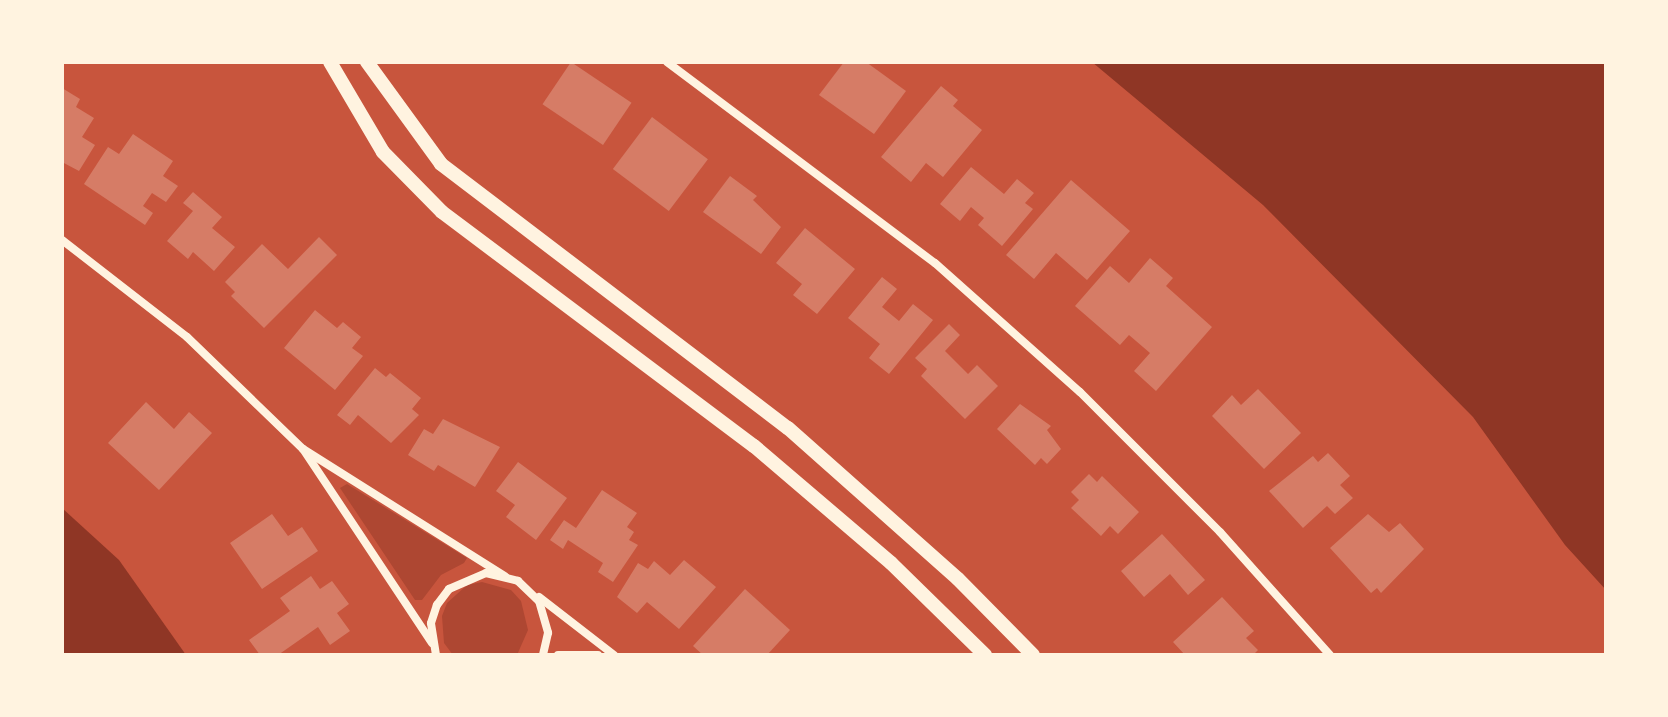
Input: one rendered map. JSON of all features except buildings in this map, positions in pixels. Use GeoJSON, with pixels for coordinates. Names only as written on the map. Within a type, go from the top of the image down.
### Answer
{"type":"FeatureCollection","features":[{"type":"Feature","properties":{"kind":"street"},"geometry":{"type":"LineString","coordinates":[[330,62],[383,152],[442,212],[754,446],[891,563],[985,655]]}},
{"type":"Feature","properties":{"kind":"street"},"geometry":{"type":"LineString","coordinates":[[367,62],[441,164],[788,428],[958,579],[1033,655]]}},
{"type":"Feature","properties":{"kind":"street"},"geometry":{"type":"LineString","coordinates":[[667,62],[935,263],[1080,392],[1220,532],[1330,655]]}},
{"type":"Feature","properties":{"kind":"street"},"geometry":{"type":"LineString","coordinates":[[62,240],[187,337],[303,449],[528,588],[614,655]]}},
{"type":"Feature","properties":{"kind":"street"},"geometry":{"type":"LineString","coordinates":[[303,449],[432,643],[436,655]]}},
{"type":"Feature","properties":{"kind":"street"},"geometry":{"type":"LineString","coordinates":[[432,643],[431,623],[449,589],[476,576],[505,576]]}},
{"type":"Feature","properties":{"kind":"street"},"geometry":{"type":"LineString","coordinates":[[528,588],[546,617],[543,655]]}},
{"type":"Feature","properties":{"kind":"street"},"geometry":{"type":"LineString","coordinates":[[558,655],[598,655]]}},
{"type":"Feature","properties":{"kind":"shaded area"},"geometry":{"type":"Polygon","coordinates":[[[1092,62],[1606,62],[1606,590],[1565,545],[1473,417],[1263,205],[1092,62]]]}},
{"type":"Feature","properties":{"kind":"shaded area"},"geometry":{"type":"Polygon","coordinates":[[[347,484],[467,558],[464,563],[441,575],[422,600],[415,600],[340,488],[347,484]]]}},
{"type":"Feature","properties":{"kind":"shaded area"},"geometry":{"type":"Polygon","coordinates":[[[62,508],[119,560],[186,655],[62,655],[62,508]]]}},
{"type":"Feature","properties":{"kind":"shaded area"},"geometry":{"type":"Polygon","coordinates":[[[482,582],[511,590],[521,601],[528,630],[517,655],[453,655],[444,643],[442,616],[447,603],[467,585],[482,582]]]}}]}
